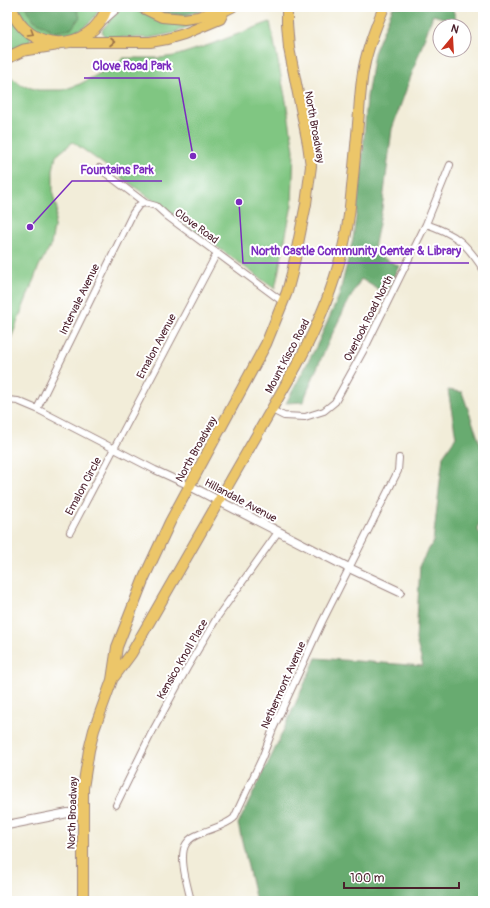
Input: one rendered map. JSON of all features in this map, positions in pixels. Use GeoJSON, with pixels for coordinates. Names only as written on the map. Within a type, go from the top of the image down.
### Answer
{"type":"FeatureCollection","features":[{"type":"Feature","properties":{"kind":"highway"},"geometry":{"type":"LineString","coordinates":[[11,7],[18,22],[31,34],[46,40],[68,42]]}},
{"type":"Feature","properties":{"kind":"highway"},"geometry":{"type":"LineString","coordinates":[[7,58],[24,50],[68,42],[86,35],[99,24],[107,7]]}},
{"type":"Feature","properties":{"kind":"main road"},"geometry":{"type":"LineString","coordinates":[[140,7],[158,15],[175,19],[188,19],[228,9]]}},
{"type":"Feature","properties":{"kind":"main road","name":"North Broadway"},"geometry":{"type":"LineString","coordinates":[[83,901],[83,788],[89,750],[94,730],[112,680],[117,647],[144,578],[170,522],[266,344],[283,302],[292,273],[306,204],[311,166],[308,144],[288,48],[288,7]]}},
{"type":"Feature","properties":{"kind":"main road","name":"Mount Kisco Road"},"geometry":{"type":"LineString","coordinates":[[112,680],[131,654],[313,336],[335,280],[343,248],[349,216],[364,68],[374,32],[384,7]]}},
{"type":"Feature","properties":{"kind":"main road"},"geometry":{"type":"LineString","coordinates":[[68,42],[150,42],[167,40],[220,19],[228,9]]}},
{"type":"Feature","properties":{"kind":"street"},"geometry":{"type":"LineString","coordinates":[[99,24],[118,7]]}},
{"type":"Feature","properties":{"kind":"street","name":"Overlook Road North"},"geometry":{"type":"LineString","coordinates":[[272,410],[284,416],[305,417],[324,411],[334,402],[367,344],[426,224],[450,165]]}},
{"type":"Feature","properties":{"kind":"street","name":"Clove Road"},"geometry":{"type":"LineString","coordinates":[[99,168],[145,203],[156,206],[251,280],[283,302]]}},
{"type":"Feature","properties":{"kind":"street","name":"Intervale Avenue"},"geometry":{"type":"LineString","coordinates":[[37,409],[133,213],[139,205],[145,203]]}},
{"type":"Feature","properties":{"kind":"street"},"geometry":{"type":"LineString","coordinates":[[426,224],[452,234],[471,252],[483,269]]}},
{"type":"Feature","properties":{"kind":"street","name":"Emalon Avenue"},"geometry":{"type":"LineString","coordinates":[[114,449],[217,252]]}},
{"type":"Feature","properties":{"kind":"street","name":"Hillandale Avenue"},"geometry":{"type":"LineString","coordinates":[[7,400],[18,401],[37,409],[349,568],[400,592]]}},
{"type":"Feature","properties":{"kind":"street","name":"Emalon Circle"},"geometry":{"type":"LineString","coordinates":[[70,532],[114,449]]}},
{"type":"Feature","properties":{"kind":"street","name":"Nethermont Avenue"},"geometry":{"type":"LineString","coordinates":[[191,901],[183,852],[186,844],[195,835],[230,822],[234,818],[262,758],[273,729],[349,568],[398,471],[399,458]]}},
{"type":"Feature","properties":{"kind":"street","name":"Kensico Knoll Place"},"geometry":{"type":"LineString","coordinates":[[116,805],[150,736],[187,668],[218,616],[278,532]]}},
{"type":"Feature","properties":{"kind":"street"},"geometry":{"type":"LineString","coordinates":[[7,825],[69,813],[82,812]]}},
{"type":"Feature","properties":{"kind":"green space"},"geometry":{"type":"Polygon","coordinates":[[[7,7],[31,37],[29,44],[7,53],[7,7]]]}},
{"type":"Feature","properties":{"kind":"green space"},"geometry":{"type":"Polygon","coordinates":[[[17,7],[100,7],[96,16],[81,28],[63,34],[53,34],[44,32],[32,26],[17,7]]]}},
{"type":"Feature","properties":{"kind":"green space"},"geometry":{"type":"Polygon","coordinates":[[[26,7],[67,7],[77,10],[80,17],[71,29],[55,32],[34,20],[26,7]]]}},
{"type":"Feature","properties":{"kind":"green space"},"geometry":{"type":"Polygon","coordinates":[[[121,7],[135,7],[141,11],[209,17],[174,33],[149,38],[104,36],[102,30],[121,7]]]}},
{"type":"Feature","properties":{"kind":"green space"},"geometry":{"type":"Polygon","coordinates":[[[151,7],[212,7],[189,14],[174,14],[151,7]]]}},
{"type":"Feature","properties":{"kind":"green space"},"geometry":{"type":"Polygon","coordinates":[[[393,7],[452,7],[456,18],[443,18],[433,15],[392,129],[382,209],[373,253],[399,266],[386,294],[361,279],[330,339],[303,402],[286,403],[317,345],[339,296],[353,239],[361,178],[367,97],[374,53],[393,7]]]}},
{"type":"Feature","properties":{"kind":"green space"},"geometry":{"type":"Polygon","coordinates":[[[270,22],[294,150],[292,205],[275,289],[73,142],[56,156],[53,170],[53,195],[57,209],[51,245],[39,266],[7,349],[7,80],[10,76],[21,85],[38,90],[63,90],[80,84],[115,65],[123,58],[160,58],[175,56],[270,22]]]}},
{"type":"Feature","properties":{"kind":"green space"},"geometry":{"type":"Polygon","coordinates":[[[448,390],[462,392],[483,452],[483,514],[477,529],[483,537],[483,901],[256,901],[238,824],[274,751],[316,658],[423,666],[416,640],[420,564],[433,542],[443,456],[456,437],[448,390]]]}},
{"type":"Feature","properties":{"kind":"place","name":"Clove Road Park"},"geometry":{"type":"Point","coordinates":[193,156]}},
{"type":"Feature","properties":{"kind":"place","name":"North Castle Community Center & Library"},"geometry":{"type":"Point","coordinates":[239,202]}},
{"type":"Feature","properties":{"kind":"place","name":"Fountains Park"},"geometry":{"type":"Point","coordinates":[30,227]}}]}
